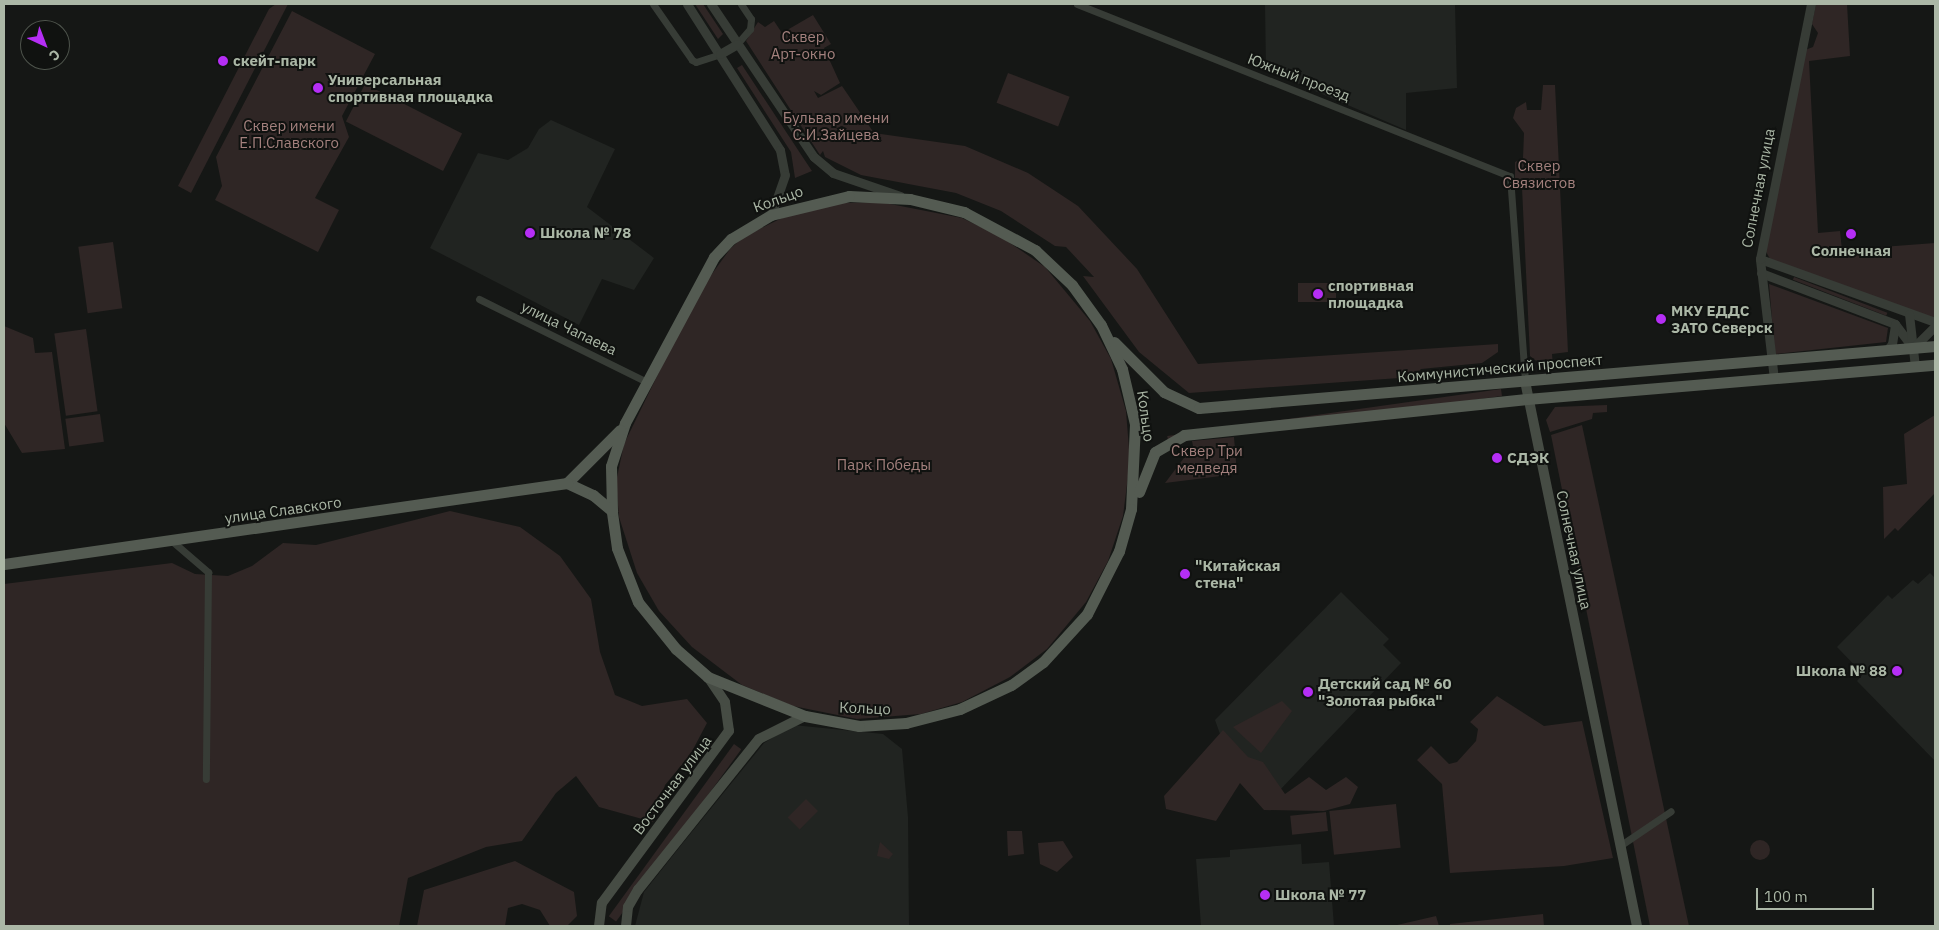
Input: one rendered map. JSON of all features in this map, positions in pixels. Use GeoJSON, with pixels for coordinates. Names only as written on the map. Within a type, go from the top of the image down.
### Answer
{"type":"FeatureCollection","features":[{"type":"Feature","properties":{"kind":"main road","name":"Кольцо"},"geometry":{"type":"LineString","coordinates":[[838,198],[910,199],[964,212],[1035,250],[1072,285],[1101,325],[1131,400],[1136,448],[1132,510],[1119,550],[1087,614],[1043,662],[1011,685],[960,709],[906,723],[860,726],[805,716],[708,676],[671,643],[638,602],[617,548],[612,511],[611,466],[625,423],[714,256],[732,239],[771,215],[838,198]]}},
{"type":"Feature","properties":{"kind":"main road","name":"Коммунистический проспект"},"geometry":{"type":"LineString","coordinates":[[1101,325],[1148,379],[1192,407],[1935,346]]}},
{"type":"Feature","properties":{"kind":"main road"},"geometry":{"type":"LineString","coordinates":[[1132,510],[1148,464],[1160,447],[1184,435],[1526,399],[1935,365]]}},
{"type":"Feature","properties":{"kind":"main road","name":"Солнечная улица"},"geometry":{"type":"LineString","coordinates":[[1525,381],[1526,399],[1637,926]]}},
{"type":"Feature","properties":{"kind":"main road"},"geometry":{"type":"LineString","coordinates":[[612,511],[592,495],[567,483],[601,454],[625,423]]}},
{"type":"Feature","properties":{"kind":"main road","name":"улица Славского"},"geometry":{"type":"LineString","coordinates":[[4,564],[567,483]]}},
{"type":"Feature","properties":{"kind":"main road","name":"Восточная улица"},"geometry":{"type":"LineString","coordinates":[[599,926],[602,903],[723,744],[730,717],[708,676]]}},
{"type":"Feature","properties":{"kind":"main road"},"geometry":{"type":"LineString","coordinates":[[626,926],[628,907],[638,890],[760,739],[776,727],[805,716]]}},
{"type":"Feature","properties":{"kind":"street"},"geometry":{"type":"LineString","coordinates":[[653,4],[688,56],[696,62],[720,54],[737,44],[750,30],[751,19],[741,4]]}},
{"type":"Feature","properties":{"kind":"street"},"geometry":{"type":"LineString","coordinates":[[687,4],[780,150],[785,175],[771,215]]}},
{"type":"Feature","properties":{"kind":"street"},"geometry":{"type":"LineString","coordinates":[[711,4],[814,157],[832,173],[910,199]]}},
{"type":"Feature","properties":{"kind":"street","name":"Южный проезд"},"geometry":{"type":"LineString","coordinates":[[1077,4],[1510,176]]}},
{"type":"Feature","properties":{"kind":"street","name":"Солнечная улица"},"geometry":{"type":"LineString","coordinates":[[1774,378],[1770,361],[1760,260],[1811,4]]}},
{"type":"Feature","properties":{"kind":"street","name":"Солнечная улица"},"geometry":{"type":"LineString","coordinates":[[1510,176],[1525,381]]}},
{"type":"Feature","properties":{"kind":"street"},"geometry":{"type":"LineString","coordinates":[[1760,260],[1935,324],[1914,348]]}},
{"type":"Feature","properties":{"kind":"street"},"geometry":{"type":"LineString","coordinates":[[1761,273],[1895,324],[1914,348]]}},
{"type":"Feature","properties":{"kind":"street","name":"улица Чапаева"},"geometry":{"type":"LineString","coordinates":[[479,299],[647,382]]}},
{"type":"Feature","properties":{"kind":"street"},"geometry":{"type":"LineString","coordinates":[[1909,314],[1915,367]]}},
{"type":"Feature","properties":{"kind":"street"},"geometry":{"type":"LineString","coordinates":[[1886,351],[1892,344],[1895,324]]}},
{"type":"Feature","properties":{"kind":"street"},"geometry":{"type":"LineString","coordinates":[[172,541],[208,572],[206,779]]}},
{"type":"Feature","properties":{"kind":"street"},"geometry":{"type":"LineString","coordinates":[[1621,845],[1671,810]]}},
{"type":"Feature","properties":{"kind":"shaded area"},"geometry":{"type":"Polygon","coordinates":[[[1265,4],[1455,4],[1457,88],[1406,93],[1406,130],[1266,70],[1265,4]]]}},
{"type":"Feature","properties":{"kind":"shaded area","name":"Школа № 78"},"geometry":{"type":"Polygon","coordinates":[[[551,120],[615,149],[587,207],[654,258],[634,290],[602,279],[579,325],[430,248],[478,153],[508,160],[528,148],[539,129],[551,120]]]}},
{"type":"Feature","properties":{"kind":"shaded area","name":"Школа № 88"},"geometry":{"type":"Polygon","coordinates":[[[1930,573],[1935,578],[1935,761],[1857,681],[1863,674],[1837,647],[1888,595],[1892,599],[1913,580],[1918,584],[1930,573]]]}},
{"type":"Feature","properties":{"kind":"shaded area","name":"Детский сад № 60 \"Золотая рыбка\""},"geometry":{"type":"Polygon","coordinates":[[[1341,592],[1389,639],[1383,645],[1401,663],[1279,791],[1220,734],[1215,720],[1341,592]]]}},
{"type":"Feature","properties":{"kind":"shaded area"},"geometry":{"type":"Polygon","coordinates":[[[793,725],[883,734],[902,749],[908,817],[909,926],[635,926],[644,892],[764,743],[793,725]]]}},
{"type":"Feature","properties":{"kind":"shaded area","name":"Школа № 77"},"geometry":{"type":"Polygon","coordinates":[[[1301,844],[1302,864],[1329,862],[1334,926],[1201,926],[1196,859],[1230,857],[1230,850],[1301,844]]]}},
{"type":"Feature","properties":{"kind":"green space"},"geometry":{"type":"Polygon","coordinates":[[[276,4],[288,4],[191,193],[178,186],[269,9],[276,4]]]}},
{"type":"Feature","properties":{"kind":"green space"},"geometry":{"type":"Polygon","coordinates":[[[695,4],[703,4],[723,34],[718,39],[695,4]]]}},
{"type":"Feature","properties":{"kind":"green space"},"geometry":{"type":"Polygon","coordinates":[[[1816,4],[1847,4],[1850,56],[1809,61],[1818,233],[1840,231],[1842,250],[1935,243],[1935,319],[1770,259],[1765,250],[1805,50],[1813,47],[1818,33],[1812,24],[1816,4]]]}},
{"type":"Feature","properties":{"kind":"green space","name":"Сквер имени Е.П.Славского"},"geometry":{"type":"Polygon","coordinates":[[[292,11],[375,54],[342,116],[349,137],[315,198],[339,210],[318,252],[215,200],[222,186],[216,157],[292,11]]]}},
{"type":"Feature","properties":{"kind":"green space","name":"Бульвар имени С.И.Зайцева"},"geometry":{"type":"Polygon","coordinates":[[[813,15],[831,44],[824,48],[840,83],[821,95],[814,91],[818,98],[842,86],[874,133],[965,146],[1028,173],[1078,206],[1137,269],[1198,364],[1498,344],[1498,352],[1482,363],[1421,369],[1413,377],[1189,393],[1139,352],[1083,276],[1094,277],[1066,247],[1055,246],[1001,211],[956,193],[861,175],[825,157],[823,151],[820,155],[746,41],[758,22],[765,27],[774,21],[782,33],[813,15]]]}},
{"type":"Feature","properties":{"kind":"green space"},"geometry":{"type":"Polygon","coordinates":[[[742,65],[812,171],[795,178],[791,152],[737,68],[742,65]]]}},
{"type":"Feature","properties":{"kind":"green space"},"geometry":{"type":"Polygon","coordinates":[[[1008,73],[1070,97],[1058,127],[997,103],[1008,73]]]}},
{"type":"Feature","properties":{"kind":"green space"},"geometry":{"type":"Polygon","coordinates":[[[365,84],[462,133],[443,171],[346,121],[365,84]]]}},
{"type":"Feature","properties":{"kind":"green space","name":"Сквер Связистов"},"geometry":{"type":"Polygon","coordinates":[[[1543,85],[1555,85],[1568,352],[1552,354],[1553,366],[1544,367],[1530,356],[1522,188],[1515,187],[1515,162],[1523,158],[1524,133],[1513,118],[1516,108],[1526,102],[1527,110],[1541,110],[1543,85]]]}},
{"type":"Feature","properties":{"kind":"green space","name":"Парк Победы"},"geometry":{"type":"Polygon","coordinates":[[[880,202],[962,218],[1000,236],[1045,267],[1090,321],[1111,359],[1126,411],[1130,461],[1123,516],[1108,561],[1086,602],[1047,649],[1010,677],[962,702],[921,714],[857,719],[793,706],[742,685],[692,647],[659,611],[637,573],[619,517],[616,482],[624,444],[696,296],[730,249],[743,237],[786,216],[842,203],[880,202]]]}},
{"type":"Feature","properties":{"kind":"green space"},"geometry":{"type":"Polygon","coordinates":[[[113,242],[122,308],[88,313],[78,247],[113,242]]]}},
{"type":"Feature","properties":{"kind":"green space"},"geometry":{"type":"Polygon","coordinates":[[[1794,277],[1887,313],[1886,316],[1793,280],[1794,277]]]}},
{"type":"Feature","properties":{"kind":"green space","name":"спортивная площадка"},"geometry":{"type":"Polygon","coordinates":[[[1298,283],[1336,283],[1336,302],[1298,302],[1298,283]]]}},
{"type":"Feature","properties":{"kind":"green space"},"geometry":{"type":"Polygon","coordinates":[[[1769,284],[1888,328],[1886,342],[1775,354],[1769,284]]]}},
{"type":"Feature","properties":{"kind":"green space"},"geometry":{"type":"Polygon","coordinates":[[[4,326],[33,338],[35,353],[52,352],[65,449],[22,453],[4,423],[4,326]]]}},
{"type":"Feature","properties":{"kind":"green space"},"geometry":{"type":"Polygon","coordinates":[[[86,329],[98,411],[66,416],[54,333],[86,329]]]}},
{"type":"Feature","properties":{"kind":"green space"},"geometry":{"type":"Polygon","coordinates":[[[1501,389],[1502,396],[1168,443],[1167,436],[1501,389]]]}},
{"type":"Feature","properties":{"kind":"green space"},"geometry":{"type":"Polygon","coordinates":[[[1607,405],[1607,412],[1593,413],[1592,419],[1550,432],[1546,420],[1555,407],[1607,405]]]}},
{"type":"Feature","properties":{"kind":"green space"},"geometry":{"type":"Polygon","coordinates":[[[100,414],[104,442],[69,447],[65,419],[100,414]]]}},
{"type":"Feature","properties":{"kind":"green space"},"geometry":{"type":"Polygon","coordinates":[[[1935,415],[1935,493],[1898,531],[1895,528],[1884,539],[1883,487],[1907,484],[1904,434],[1935,415]]]}},
{"type":"Feature","properties":{"kind":"green space"},"geometry":{"type":"Polygon","coordinates":[[[1582,425],[1689,926],[1650,926],[1551,435],[1582,425]]]}},
{"type":"Feature","properties":{"kind":"green space","name":"Сквер Три медведя"},"geometry":{"type":"Polygon","coordinates":[[[1234,437],[1237,474],[1165,483],[1193,446],[1192,441],[1234,437]]]}},
{"type":"Feature","properties":{"kind":"green space"},"geometry":{"type":"Polygon","coordinates":[[[450,511],[520,527],[560,556],[591,599],[600,652],[615,695],[642,706],[687,699],[707,723],[690,755],[665,785],[653,822],[599,807],[576,776],[556,793],[522,841],[486,847],[408,878],[399,926],[4,926],[4,584],[172,563],[195,574],[228,576],[252,566],[283,543],[316,545],[450,511]]]}},
{"type":"Feature","properties":{"kind":"green space"},"geometry":{"type":"Polygon","coordinates":[[[1497,696],[1544,726],[1582,721],[1613,858],[1564,866],[1450,873],[1442,784],[1417,760],[1431,746],[1449,764],[1457,762],[1476,741],[1478,729],[1470,722],[1497,696]]]}},
{"type":"Feature","properties":{"kind":"green space"},"geometry":{"type":"Polygon","coordinates":[[[1282,701],[1292,711],[1261,753],[1233,727],[1282,701]]]}},
{"type":"Feature","properties":{"kind":"green space"},"geometry":{"type":"Polygon","coordinates":[[[1223,730],[1248,757],[1263,762],[1285,794],[1309,777],[1326,790],[1346,777],[1358,787],[1350,804],[1324,811],[1264,810],[1240,783],[1216,821],[1166,809],[1164,796],[1223,730]]]}},
{"type":"Feature","properties":{"kind":"green space"},"geometry":{"type":"Polygon","coordinates":[[[734,744],[741,749],[616,922],[609,916],[734,744]]]}},
{"type":"Feature","properties":{"kind":"green space"},"geometry":{"type":"Polygon","coordinates":[[[806,799],[818,811],[800,829],[788,817],[806,799]]]}},
{"type":"Feature","properties":{"kind":"green space"},"geometry":{"type":"Polygon","coordinates":[[[1396,804],[1401,848],[1334,855],[1329,811],[1396,804]]]}},
{"type":"Feature","properties":{"kind":"green space"},"geometry":{"type":"Polygon","coordinates":[[[1326,812],[1328,831],[1292,835],[1290,816],[1326,812]]]}},
{"type":"Feature","properties":{"kind":"green space"},"geometry":{"type":"Polygon","coordinates":[[[1007,831],[1022,831],[1024,854],[1008,856],[1007,831]]]}},
{"type":"Feature","properties":{"kind":"green space"},"geometry":{"type":"Polygon","coordinates":[[[1756,840],[1764,840],[1770,846],[1770,854],[1764,860],[1756,860],[1750,854],[1750,846],[1756,840]]]}},
{"type":"Feature","properties":{"kind":"green space"},"geometry":{"type":"Polygon","coordinates":[[[1063,841],[1073,857],[1057,872],[1040,864],[1038,843],[1063,841]]]}},
{"type":"Feature","properties":{"kind":"green space"},"geometry":{"type":"Polygon","coordinates":[[[880,842],[893,854],[889,859],[877,856],[880,842]]]}},
{"type":"Feature","properties":{"kind":"green space"},"geometry":{"type":"Polygon","coordinates":[[[515,861],[574,892],[577,916],[567,926],[550,926],[540,910],[522,904],[508,908],[505,926],[417,926],[424,890],[515,861]]]}},
{"type":"Feature","properties":{"kind":"green space"},"geometry":{"type":"Polygon","coordinates":[[[1543,914],[1544,926],[1450,926],[1450,924],[1543,914]]]}},
{"type":"Feature","properties":{"kind":"green space"},"geometry":{"type":"Polygon","coordinates":[[[1436,916],[1439,926],[1397,926],[1397,925],[1436,916]]]}},
{"type":"Feature","properties":{"kind":"place","name":"скейт-парк"},"geometry":{"type":"Point","coordinates":[223,61]}},
{"type":"Feature","properties":{"kind":"place","name":"Универсальная спортивная площадка"},"geometry":{"type":"Point","coordinates":[318,88]}},
{"type":"Feature","properties":{"kind":"place","name":"Школа № 78"},"geometry":{"type":"Point","coordinates":[530,233]}},
{"type":"Feature","properties":{"kind":"place","name":"Солнечная"},"geometry":{"type":"Point","coordinates":[1851,234]}},
{"type":"Feature","properties":{"kind":"place","name":"спортивная площадка"},"geometry":{"type":"Point","coordinates":[1318,294]}},
{"type":"Feature","properties":{"kind":"place","name":"МКУ ЕДДС ЗАТО Северск"},"geometry":{"type":"Point","coordinates":[1661,319]}},
{"type":"Feature","properties":{"kind":"place","name":"СДЭК"},"geometry":{"type":"Point","coordinates":[1497,458]}},
{"type":"Feature","properties":{"kind":"place","name":"\"Китайская стена\""},"geometry":{"type":"Point","coordinates":[1185,574]}},
{"type":"Feature","properties":{"kind":"place","name":"Школа № 88"},"geometry":{"type":"Point","coordinates":[1897,671]}},
{"type":"Feature","properties":{"kind":"place","name":"Детский сад № 60 \"Золотая рыбка\""},"geometry":{"type":"Point","coordinates":[1308,692]}},
{"type":"Feature","properties":{"kind":"place","name":"Школа № 77"},"geometry":{"type":"Point","coordinates":[1265,895]}},
{"type":"Feature","properties":{"kind":"park label","name":"Сквер Арт-окно"},"geometry":{"type":"Point","coordinates":[803,44]}}]}
